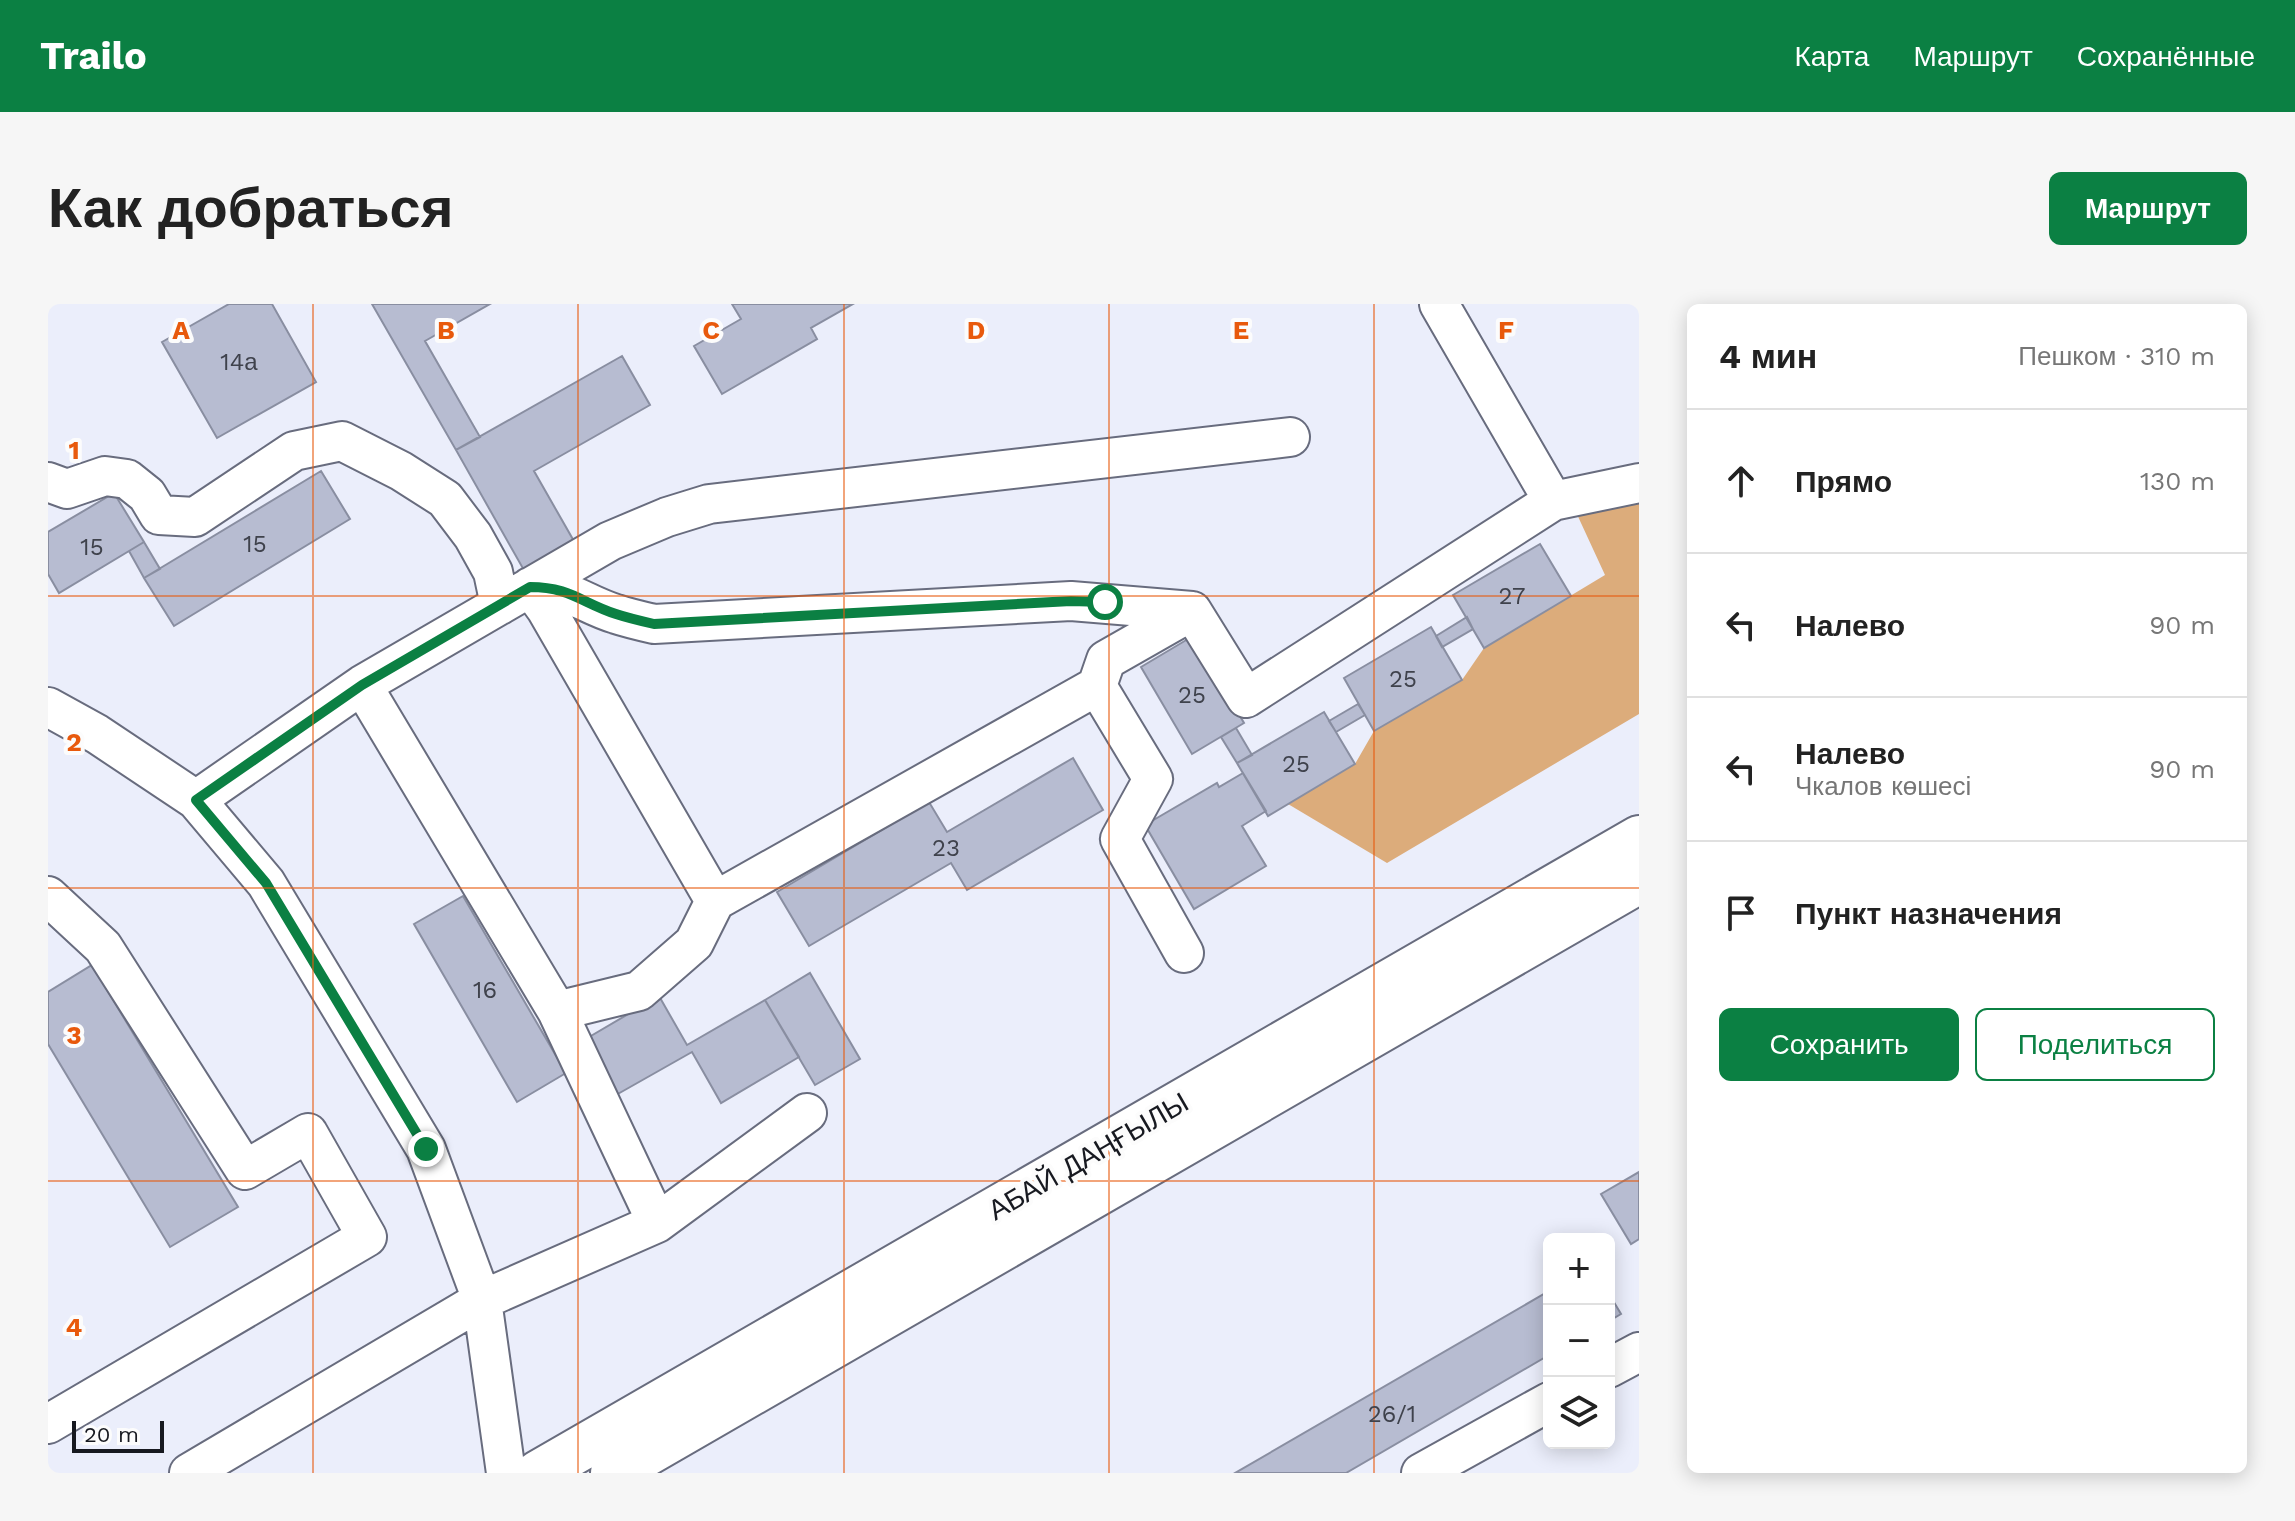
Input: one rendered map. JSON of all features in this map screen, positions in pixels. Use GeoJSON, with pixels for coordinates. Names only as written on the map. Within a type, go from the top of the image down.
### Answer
{"type":"FeatureCollection","features":[{"type":"Feature","properties":{"kind":"main road","name":"АБАЙ ДАҢҒЫЛЫ"},"geometry":{"type":"LineString","coordinates":[[538,1473],[1639,838]]}},
{"type":"Feature","properties":{"kind":"main road","name":"АБАЙ ДАҢҒЫЛЫ"},"geometry":{"type":"LineString","coordinates":[[613,1473],[1639,881]]}},
{"type":"Feature","properties":{"kind":"street"},"geometry":{"type":"LineString","coordinates":[[1439,304],[1553,501]]}},
{"type":"Feature","properties":{"kind":"street"},"geometry":{"type":"LineString","coordinates":[[196,800],[362,685],[610,541],[667,517],[709,504],[1290,437]]}},
{"type":"Feature","properties":{"kind":"street"},"geometry":{"type":"LineString","coordinates":[[48,482],[67,489],[105,476],[127,479],[147,495],[159,515],[195,517],[294,451],[342,441],[401,471],[445,499],[473,536],[493,572],[515,596],[554,622],[715,901]]}},
{"type":"Feature","properties":{"kind":"street"},"geometry":{"type":"LineString","coordinates":[[1192,611],[1246,698],[1553,501],[1639,483]]}},
{"type":"Feature","properties":{"kind":"street"},"geometry":{"type":"LineString","coordinates":[[515,596],[555,589],[581,597],[614,614],[654,624],[1071,601],[1192,611]]}},
{"type":"Feature","properties":{"kind":"street"},"geometry":{"type":"LineString","coordinates":[[557,1011],[639,991],[694,943],[715,901],[1097,686],[1106,660],[1192,611]]}},
{"type":"Feature","properties":{"kind":"street"},"geometry":{"type":"LineString","coordinates":[[362,685],[557,1011],[657,1223]]}},
{"type":"Feature","properties":{"kind":"street"},"geometry":{"type":"LineString","coordinates":[[1097,686],[1153,779],[1120,839],[1184,953]]}},
{"type":"Feature","properties":{"kind":"street"},"geometry":{"type":"LineString","coordinates":[[48,707],[97,734],[196,800],[266,883],[426,1149],[482,1300],[506,1473]]}},
{"type":"Feature","properties":{"kind":"street"},"geometry":{"type":"LineString","coordinates":[[48,896],[103,947],[245,1170],[308,1133],[367,1237],[48,1424]]}},
{"type":"Feature","properties":{"kind":"street"},"geometry":{"type":"LineString","coordinates":[[189,1473],[482,1300],[657,1223],[807,1113]]}},
{"type":"Feature","properties":{"kind":"street"},"geometry":{"type":"LineString","coordinates":[[1615,1365],[1639,1352]]}},
{"type":"Feature","properties":{"kind":"street"},"geometry":{"type":"LineString","coordinates":[[1421,1473],[1543,1405]]}},
{"type":"Feature","properties":{"kind":"shaded area"},"geometry":{"type":"Polygon","coordinates":[[[1639,476],[1639,714],[1387,863],[1288,804],[1355,764],[1374,731],[1462,680],[1484,648],[1605,575],[1575,510],[1639,476]]]}},
{"type":"Feature","properties":{"kind":"building"},"geometry":{"type":"Polygon","coordinates":[[[229,304],[272,304],[316,382],[217,438],[162,342],[229,304]]]}},
{"type":"Feature","properties":{"kind":"building"},"geometry":{"type":"Polygon","coordinates":[[[372,304],[490,304],[425,341],[480,437],[456,450],[372,304]]]}},
{"type":"Feature","properties":{"kind":"building"},"geometry":{"type":"Polygon","coordinates":[[[732,304],[853,304],[811,328],[817,339],[722,394],[694,346],[741,319],[732,304]]]}},
{"type":"Feature","properties":{"kind":"building"},"geometry":{"type":"Polygon","coordinates":[[[622,356],[650,405],[534,471],[575,543],[525,572],[456,450],[622,356]]]}},
{"type":"Feature","properties":{"kind":"building"},"geometry":{"type":"Polygon","coordinates":[[[321,471],[350,519],[174,626],[144,578],[321,471]]]}},
{"type":"Feature","properties":{"kind":"building"},"geometry":{"type":"Polygon","coordinates":[[[114,493],[144,542],[59,593],[48,574],[48,532],[114,493]]]}},
{"type":"Feature","properties":{"kind":"building"},"geometry":{"type":"Polygon","coordinates":[[[144,542],[160,569],[144,578],[129,551],[144,542]]]}},
{"type":"Feature","properties":{"kind":"building"},"geometry":{"type":"Polygon","coordinates":[[[1540,544],[1571,596],[1484,648],[1453,595],[1540,544]]]}},
{"type":"Feature","properties":{"kind":"building"},"geometry":{"type":"Polygon","coordinates":[[[1467,617],[1473,629],[1442,647],[1436,636],[1467,617]]]}},
{"type":"Feature","properties":{"kind":"building"},"geometry":{"type":"Polygon","coordinates":[[[1431,627],[1462,680],[1374,731],[1344,678],[1431,627]]]}},
{"type":"Feature","properties":{"kind":"building"},"geometry":{"type":"Polygon","coordinates":[[[1193,636],[1244,723],[1192,754],[1141,667],[1193,636]]]}},
{"type":"Feature","properties":{"kind":"building"},"geometry":{"type":"Polygon","coordinates":[[[1358,704],[1365,715],[1336,732],[1329,721],[1358,704]]]}},
{"type":"Feature","properties":{"kind":"building"},"geometry":{"type":"Polygon","coordinates":[[[1324,712],[1355,764],[1268,816],[1237,763],[1324,712]]]}},
{"type":"Feature","properties":{"kind":"building"},"geometry":{"type":"Polygon","coordinates":[[[1236,728],[1252,755],[1237,763],[1221,737],[1236,728]]]}},
{"type":"Feature","properties":{"kind":"building"},"geometry":{"type":"Polygon","coordinates":[[[1073,758],[1103,810],[967,890],[951,863],[809,946],[777,892],[929,802],[947,832],[1073,758]]]}},
{"type":"Feature","properties":{"kind":"building"},"geometry":{"type":"Polygon","coordinates":[[[1243,773],[1266,811],[1242,826],[1266,866],[1194,909],[1145,825],[1217,783],[1219,787],[1243,773]]]}},
{"type":"Feature","properties":{"kind":"building"},"geometry":{"type":"Polygon","coordinates":[[[463,896],[566,1073],[517,1102],[414,924],[463,896]]]}},
{"type":"Feature","properties":{"kind":"building"},"geometry":{"type":"Polygon","coordinates":[[[92,965],[238,1207],[170,1247],[48,1044],[48,992],[92,965]]]}},
{"type":"Feature","properties":{"kind":"building"},"geometry":{"type":"Polygon","coordinates":[[[810,973],[860,1059],[815,1085],[765,1000],[810,973]]]}},
{"type":"Feature","properties":{"kind":"building"},"geometry":{"type":"Polygon","coordinates":[[[659,996],[687,1045],[765,1000],[799,1057],[721,1103],[692,1052],[616,1095],[584,1040],[659,996]]]}},
{"type":"Feature","properties":{"kind":"building"},"geometry":{"type":"Polygon","coordinates":[[[1639,1172],[1639,1239],[1631,1244],[1601,1194],[1639,1172]]]}},
{"type":"Feature","properties":{"kind":"building"},"geometry":{"type":"Polygon","coordinates":[[[1543,1294],[1543,1358],[1346,1473],[1235,1473],[1543,1294]]]}},
{"type":"Feature","properties":{"kind":"building"},"geometry":{"type":"Polygon","coordinates":[[[1615,1304],[1621,1314],[1615,1318],[1615,1304]]]}},
{"type":"Feature","properties":{"kind":"route"},"geometry":{"type":"LineString","coordinates":[[426,1149],[266,883],[196,800],[362,685],[530,587],[555,589],[581,597],[614,614],[654,624],[1071,601],[1105,602]]}}]}
